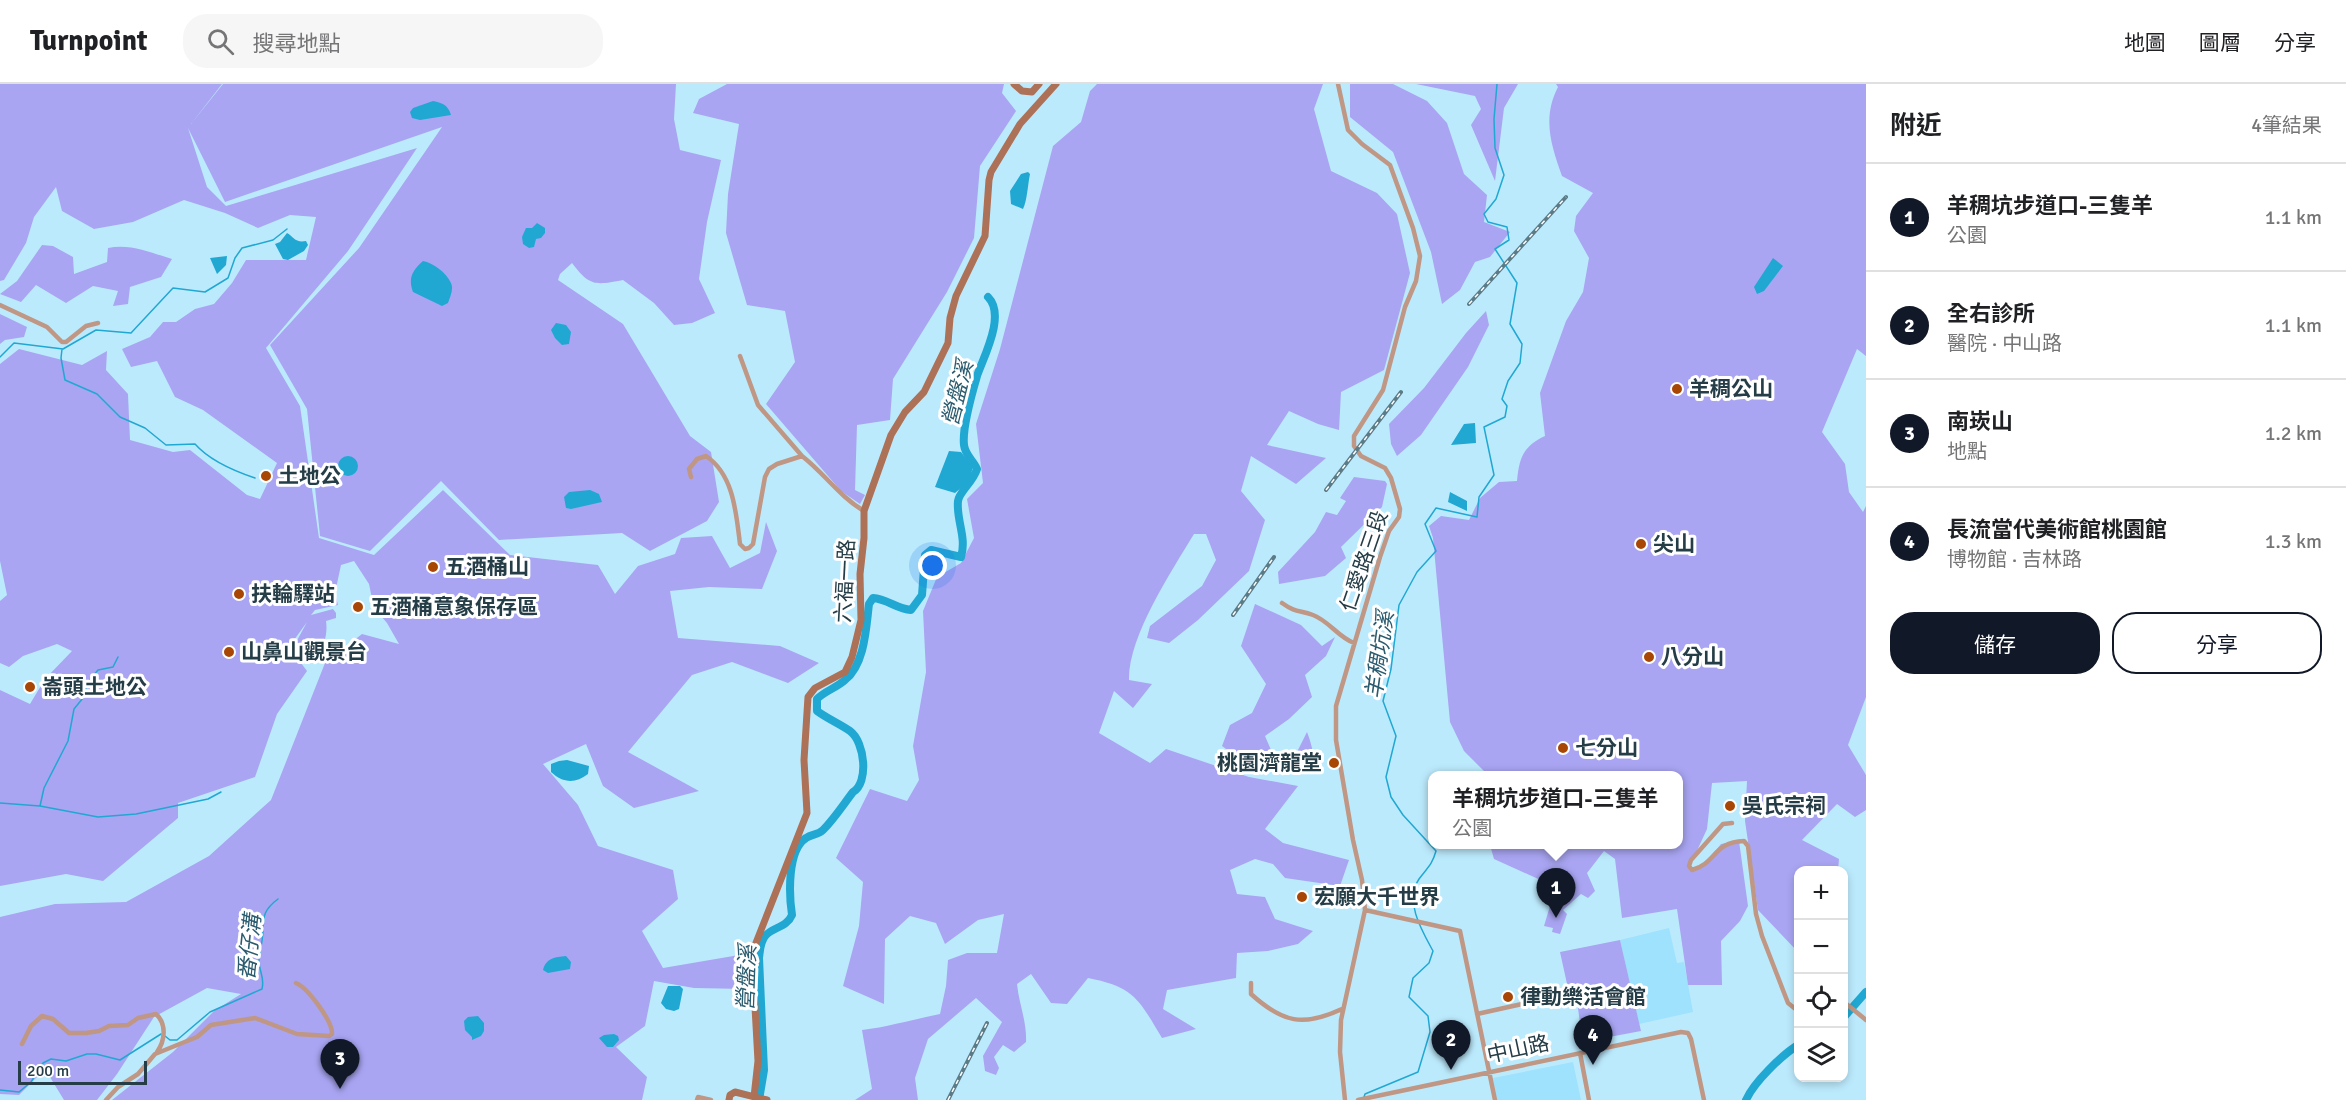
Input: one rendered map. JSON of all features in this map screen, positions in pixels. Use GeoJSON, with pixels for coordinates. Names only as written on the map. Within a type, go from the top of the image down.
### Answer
{"type":"FeatureCollection","features":[{"type":"Feature","properties":{"kind":"street"},"geometry":{"type":"LineString","coordinates":[[1014,84],[1022,91],[1032,92],[1040,84]]}},
{"type":"Feature","properties":{"kind":"street","name":"六福一路"},"geometry":{"type":"LineString","coordinates":[[755,1097],[758,1061],[752,953],[807,813],[804,760],[810,692],[845,672],[858,640],[861,620],[860,574],[864,511],[891,435],[905,412],[924,392],[948,343],[950,318],[956,296],[986,236],[991,172],[1020,124],[1056,84]]}},
{"type":"Feature","properties":{"kind":"street","name":"仁愛路三段"},"geometry":{"type":"LineString","coordinates":[[1338,84],[1348,130],[1390,165],[1420,256],[1416,281],[1405,307],[1383,390],[1354,436],[1354,446],[1361,456],[1385,468],[1391,478],[1400,509],[1399,517],[1384,542],[1336,706],[1336,730],[1353,840],[1363,886],[1365,910],[1342,1009],[1339,1042],[1345,1100]]}},
{"type":"Feature","properties":{"kind":"street"},"geometry":{"type":"LineString","coordinates":[[0,305],[47,327],[63,342],[86,326],[98,323]]}},
{"type":"Feature","properties":{"kind":"street"},"geometry":{"type":"LineString","coordinates":[[740,356],[758,405],[802,456],[817,468],[847,500],[864,511]]}},
{"type":"Feature","properties":{"kind":"street"},"geometry":{"type":"LineString","coordinates":[[691,477],[689,469],[697,459],[706,456],[716,463],[731,492],[740,544],[745,549],[753,544],[765,477],[769,469],[802,456]]}},
{"type":"Feature","properties":{"kind":"street"},"geometry":{"type":"LineString","coordinates":[[1282,603],[1294,611],[1313,615],[1328,624],[1346,640],[1354,643]]}},
{"type":"Feature","properties":{"kind":"street"},"geometry":{"type":"LineString","coordinates":[[1732,823],[1723,824],[1690,860],[1689,866],[1692,870],[1706,864],[1722,845],[1744,841],[1748,846],[1756,914],[1762,936],[1788,1003],[1794,1008]]}},
{"type":"Feature","properties":{"kind":"street"},"geometry":{"type":"LineString","coordinates":[[1365,910],[1460,931],[1495,1100]]}},
{"type":"Feature","properties":{"kind":"street"},"geometry":{"type":"LineString","coordinates":[[155,1054],[187,1041],[217,1023],[255,1018],[297,1034],[329,1036],[332,1034],[330,1025],[315,1001],[301,985],[296,983]]}},
{"type":"Feature","properties":{"kind":"street"},"geometry":{"type":"LineString","coordinates":[[1251,983],[1251,994],[1281,1016],[1303,1021],[1317,1020],[1342,1009]]}},
{"type":"Feature","properties":{"kind":"street"},"geometry":{"type":"LineString","coordinates":[[1477,1014],[1567,994]]}},
{"type":"Feature","properties":{"kind":"street"},"geometry":{"type":"LineString","coordinates":[[1848,1005],[1866,1020]]}},
{"type":"Feature","properties":{"kind":"street"},"geometry":{"type":"LineString","coordinates":[[22,1044],[31,1026],[42,1016],[53,1019],[69,1033],[86,1033],[99,1032],[109,1026],[128,1025],[138,1018],[156,1014],[160,1018],[164,1031],[162,1045],[138,1074],[118,1087],[106,1100]]}},
{"type":"Feature","properties":{"kind":"street","name":"中山路"},"geometry":{"type":"LineString","coordinates":[[1359,1100],[1387,1098],[1490,1072],[1674,1033],[1688,1033],[1704,1100]]}},
{"type":"Feature","properties":{"kind":"street"},"geometry":{"type":"LineString","coordinates":[[1580,1053],[1589,1100]]}},
{"type":"Feature","properties":{"kind":"street"},"geometry":{"type":"LineString","coordinates":[[729,1100],[730,1095],[735,1092],[765,1100]]}},
{"type":"Feature","properties":{"kind":"street"},"geometry":{"type":"LineString","coordinates":[[698,1099],[711,1100]]}},
{"type":"Feature","properties":{"kind":"shaded area"},"geometry":{"type":"Polygon","coordinates":[[[0,84],[222,84],[191,124],[223,84],[676,84],[674,119],[680,150],[721,160],[707,222],[699,279],[715,313],[692,323],[674,325],[654,303],[623,280],[606,283],[594,282],[584,276],[572,263],[560,274],[558,280],[623,324],[690,436],[711,452],[719,502],[707,521],[650,551],[622,533],[499,540],[441,481],[370,551],[320,536],[307,409],[270,345],[359,248],[442,127],[225,202],[188,128],[207,187],[226,206],[417,148],[348,251],[266,348],[300,406],[319,538],[374,555],[443,490],[510,555],[598,565],[615,594],[638,566],[675,554],[681,538],[712,536],[730,568],[760,553],[766,522],[777,551],[762,589],[709,587],[670,591],[678,638],[780,646],[819,663],[788,683],[732,662],[692,675],[628,752],[699,791],[634,808],[603,786],[586,744],[543,764],[578,805],[598,846],[673,870],[678,899],[642,931],[663,968],[745,954],[745,989],[694,988],[654,981],[645,1026],[616,1047],[647,1077],[642,1100],[112,1100],[173,1052],[214,1011],[241,994],[207,988],[154,1017],[97,1100],[64,1100],[45,1069],[19,1095],[0,1094],[0,917],[55,904],[126,902],[209,856],[271,800],[325,663],[362,634],[399,644],[387,623],[374,608],[369,584],[354,561],[341,565],[335,593],[338,605],[315,610],[311,615],[333,609],[336,613],[336,618],[326,621],[326,635],[319,654],[316,658],[312,652],[305,650],[300,653],[294,646],[307,622],[289,647],[307,671],[277,714],[255,777],[178,803],[178,818],[103,881],[66,874],[0,886],[0,690],[30,704],[45,679],[72,651],[57,644],[23,656],[9,667],[0,663],[0,601],[7,595],[0,561],[0,364],[19,349],[82,365],[107,351],[106,370],[128,394],[130,440],[173,452],[190,450],[247,495],[260,499],[277,463],[203,410],[175,397],[157,361],[131,367],[122,349],[150,337],[163,322],[176,322],[195,309],[214,304],[232,283],[246,260],[306,260],[316,217],[290,215],[258,228],[225,213],[184,200],[133,222],[94,229],[62,211],[56,187],[34,217],[26,243],[4,280],[0,281],[0,84]]]}},
{"type":"Feature","properties":{"kind":"shaded area"},"geometry":{"type":"Polygon","coordinates":[[[727,84],[1004,84],[1002,93],[1016,111],[980,166],[974,238],[947,292],[893,379],[890,420],[857,425],[855,490],[865,495],[860,504],[841,491],[766,404],[795,362],[785,311],[747,305],[726,233],[728,194],[739,124],[693,113],[699,99],[727,84]]]}},
{"type":"Feature","properties":{"kind":"shaded area"},"geometry":{"type":"Polygon","coordinates":[[[1097,84],[1323,84],[1314,109],[1331,171],[1377,193],[1397,214],[1410,273],[1384,370],[1341,392],[1339,430],[1318,424],[1289,411],[1267,445],[1326,458],[1296,484],[1251,456],[1241,491],[1265,520],[1249,571],[1198,620],[1169,643],[1147,638],[1150,626],[1202,586],[1216,560],[1206,534],[1194,534],[1152,605],[1136,644],[1129,680],[1152,684],[1133,708],[1114,691],[1099,733],[1150,763],[1166,749],[1249,777],[1298,786],[1265,829],[1283,843],[1349,860],[1340,886],[1285,878],[1273,864],[1255,859],[1230,870],[1237,894],[1265,897],[1275,919],[1313,931],[1298,944],[1268,951],[1237,953],[1236,978],[1167,990],[1163,1009],[1196,1029],[1162,1038],[1134,997],[1116,986],[1088,978],[1067,1004],[1051,1003],[1031,974],[1017,984],[1026,1042],[1014,1052],[1003,1045],[994,1057],[999,1068],[996,1075],[985,1071],[983,1056],[1002,1022],[976,998],[928,1039],[915,1078],[918,1100],[855,1100],[872,1089],[862,1030],[940,1014],[946,986],[948,960],[967,953],[997,953],[1004,914],[978,920],[945,944],[936,923],[910,916],[885,939],[884,1004],[843,986],[859,926],[863,882],[836,858],[870,789],[907,801],[919,780],[913,746],[926,672],[923,611],[937,577],[961,563],[974,538],[967,499],[983,483],[976,424],[1000,349],[1053,146],[1081,122],[1090,91],[1097,84]]]}},
{"type":"Feature","properties":{"kind":"shaded area"},"geometry":{"type":"Polygon","coordinates":[[[1350,84],[1393,84],[1427,101],[1447,123],[1464,174],[1487,195],[1484,222],[1510,232],[1490,257],[1475,262],[1460,290],[1442,304],[1431,252],[1393,152],[1350,117],[1350,84]]]}},
{"type":"Feature","properties":{"kind":"shaded area"},"geometry":{"type":"Polygon","coordinates":[[[1416,84],[1518,84],[1504,108],[1495,181],[1471,125],[1481,109],[1475,96],[1416,84]]]}},
{"type":"Feature","properties":{"kind":"shaded area"},"geometry":{"type":"Polygon","coordinates":[[[1556,84],[1866,84],[1866,356],[1857,349],[1822,432],[1845,464],[1849,492],[1863,512],[1866,506],[1866,697],[1848,745],[1866,775],[1866,810],[1855,817],[1837,804],[1802,840],[1839,859],[1838,866],[1794,866],[1794,948],[1758,910],[1745,821],[1747,781],[1712,783],[1707,829],[1689,868],[1702,867],[1721,844],[1739,841],[1748,906],[1740,921],[1721,941],[1722,985],[1688,985],[1677,909],[1622,918],[1615,859],[1604,851],[1587,873],[1595,891],[1588,898],[1581,894],[1563,910],[1567,914],[1560,934],[1552,932],[1553,928],[1544,926],[1550,906],[1558,907],[1545,882],[1494,859],[1491,849],[1683,849],[1683,771],[1484,771],[1464,751],[1450,722],[1433,538],[1429,526],[1441,516],[1469,520],[1480,498],[1499,482],[1517,481],[1519,466],[1527,449],[1545,436],[1540,393],[1566,321],[1583,292],[1589,258],[1574,231],[1576,216],[1593,193],[1562,176],[1550,132],[1549,121],[1553,98],[1558,87],[1556,84]]]}},
{"type":"Feature","properties":{"kind":"shaded area"},"geometry":{"type":"Polygon","coordinates":[[[433,101],[445,105],[451,115],[420,120],[412,118],[410,112],[413,108],[433,101]]]}},
{"type":"Feature","properties":{"kind":"shaded area"},"geometry":{"type":"Polygon","coordinates":[[[1028,172],[1030,174],[1023,209],[1011,204],[1010,191],[1021,174],[1028,172]]]}},
{"type":"Feature","properties":{"kind":"shaded area"},"geometry":{"type":"Polygon","coordinates":[[[537,223],[545,228],[545,233],[541,238],[536,239],[534,247],[529,248],[523,244],[522,237],[526,228],[532,228],[537,223]]]}},
{"type":"Feature","properties":{"kind":"shaded area"},"geometry":{"type":"Polygon","coordinates":[[[287,233],[297,240],[306,241],[308,245],[304,251],[288,260],[283,259],[275,244],[280,242],[287,233]]]}},
{"type":"Feature","properties":{"kind":"shaded area"},"geometry":{"type":"Polygon","coordinates":[[[42,245],[53,246],[73,257],[74,274],[107,262],[108,248],[133,248],[172,259],[161,277],[130,287],[128,304],[113,306],[118,291],[93,286],[66,303],[36,285],[21,302],[0,294],[17,281],[42,245]]]}},
{"type":"Feature","properties":{"kind":"shaded area"},"geometry":{"type":"Polygon","coordinates":[[[227,256],[226,265],[217,274],[210,258],[227,256]]]}},
{"type":"Feature","properties":{"kind":"shaded area"},"geometry":{"type":"Polygon","coordinates":[[[1773,258],[1783,266],[1764,291],[1757,294],[1754,287],[1773,258]]]}},
{"type":"Feature","properties":{"kind":"shaded area"},"geometry":{"type":"Polygon","coordinates":[[[423,261],[439,269],[449,279],[452,288],[448,303],[442,306],[413,292],[412,275],[423,261]]]}},
{"type":"Feature","properties":{"kind":"shaded area"},"geometry":{"type":"Polygon","coordinates":[[[1486,311],[1489,325],[1468,367],[1421,435],[1397,456],[1391,444],[1389,424],[1424,388],[1486,311]]]}},
{"type":"Feature","properties":{"kind":"shaded area"},"geometry":{"type":"Polygon","coordinates":[[[0,314],[27,327],[24,337],[5,340],[0,344],[0,314]]]}},
{"type":"Feature","properties":{"kind":"shaded area"},"geometry":{"type":"Polygon","coordinates":[[[556,323],[566,325],[571,332],[569,344],[562,345],[555,338],[551,330],[556,323]]]}},
{"type":"Feature","properties":{"kind":"shaded area"},"geometry":{"type":"Polygon","coordinates":[[[1475,423],[1476,443],[1451,445],[1464,424],[1475,423]]]}},
{"type":"Feature","properties":{"kind":"shaded area"},"geometry":{"type":"Polygon","coordinates":[[[949,451],[961,452],[973,467],[969,481],[955,493],[935,487],[949,451]]]}},
{"type":"Feature","properties":{"kind":"shaded area"},"geometry":{"type":"Polygon","coordinates":[[[344,456],[352,456],[358,462],[358,470],[352,476],[344,476],[338,470],[338,462],[344,456]]]}},
{"type":"Feature","properties":{"kind":"shaded area"},"geometry":{"type":"Polygon","coordinates":[[[1354,477],[1385,481],[1387,484],[1382,507],[1341,547],[1346,558],[1325,576],[1279,584],[1278,572],[1315,532],[1326,512],[1337,515],[1346,501],[1340,498],[1354,477]]]}},
{"type":"Feature","properties":{"kind":"shaded area"},"geometry":{"type":"Polygon","coordinates":[[[590,490],[599,494],[602,502],[571,509],[566,508],[564,497],[569,492],[590,490]]]}},
{"type":"Feature","properties":{"kind":"shaded area"},"geometry":{"type":"Polygon","coordinates":[[[1450,492],[1467,501],[1467,511],[1448,502],[1450,492]]]}},
{"type":"Feature","properties":{"kind":"shaded area"},"geometry":{"type":"Polygon","coordinates":[[[1255,604],[1301,625],[1322,646],[1335,637],[1326,656],[1305,675],[1312,697],[1289,719],[1265,736],[1274,757],[1304,769],[1298,750],[1307,732],[1315,759],[1323,774],[1291,774],[1245,763],[1222,746],[1230,725],[1252,713],[1266,684],[1241,646],[1255,604]]]}},
{"type":"Feature","properties":{"kind":"shaded area"},"geometry":{"type":"Polygon","coordinates":[[[567,760],[589,766],[588,774],[569,781],[551,772],[551,764],[567,760]]]}},
{"type":"Feature","properties":{"kind":"shaded area"},"geometry":{"type":"Polygon","coordinates":[[[1669,928],[1677,963],[1684,962],[1693,1012],[1639,1024],[1620,940],[1669,928]]]}},
{"type":"Feature","properties":{"kind":"shaded area"},"geometry":{"type":"Polygon","coordinates":[[[1620,940],[1641,1031],[1588,1041],[1580,1023],[1577,1001],[1571,1002],[1560,952],[1620,940]]]}},
{"type":"Feature","properties":{"kind":"shaded area"},"geometry":{"type":"Polygon","coordinates":[[[566,956],[571,962],[570,969],[548,973],[543,970],[549,961],[566,956]]]}},
{"type":"Feature","properties":{"kind":"shaded area"},"geometry":{"type":"Polygon","coordinates":[[[668,986],[680,986],[683,989],[679,1009],[674,1011],[666,1009],[661,1003],[668,986]]]}},
{"type":"Feature","properties":{"kind":"shaded area"},"geometry":{"type":"Polygon","coordinates":[[[478,1016],[484,1023],[484,1031],[481,1036],[472,1040],[465,1030],[464,1021],[468,1017],[478,1016]]]}},
{"type":"Feature","properties":{"kind":"shaded area"},"geometry":{"type":"Polygon","coordinates":[[[614,1034],[619,1040],[613,1047],[607,1047],[599,1038],[604,1035],[614,1034]]]}},
{"type":"Feature","properties":{"kind":"shaded area"},"geometry":{"type":"Polygon","coordinates":[[[1573,1062],[1581,1100],[1497,1100],[1493,1078],[1573,1062]]]}},
{"type":"Feature","properties":{"kind":"waterway","name":"羊稠坑溪"},"geometry":{"type":"LineString","coordinates":[[1428,842],[1403,815],[1391,797],[1386,777],[1396,736],[1383,701],[1391,669],[1399,605],[1417,572],[1436,551],[1425,524],[1436,508],[1477,517],[1479,497],[1494,475],[1484,427],[1505,417],[1507,406],[1502,399],[1508,381],[1520,363],[1522,344],[1510,324],[1517,283],[1495,249],[1509,240],[1507,227],[1488,222],[1484,214],[1496,199],[1504,175],[1495,148],[1494,119],[1497,84]]}},
{"type":"Feature","properties":{"kind":"waterway"},"geometry":{"type":"LineString","coordinates":[[0,357],[14,343],[63,349],[96,330],[131,333],[173,288],[205,292],[228,278],[235,258],[242,248],[273,240],[287,229]]}},
{"type":"Feature","properties":{"kind":"waterway","name":"營盤溪"},"geometry":{"type":"LineString","coordinates":[[759,1100],[764,1070],[759,958],[761,943],[769,932],[787,922],[792,915],[791,874],[795,852],[806,838],[821,832],[835,817],[858,787],[863,772],[862,753],[855,736],[817,711],[817,699],[845,680],[857,665],[863,645],[869,604],[873,598],[911,610],[922,595],[925,555],[931,550],[961,557],[963,542],[958,501],[977,469],[965,449],[964,429],[977,376],[992,336],[995,314],[988,297]]}},
{"type":"Feature","properties":{"kind":"waterway"},"geometry":{"type":"LineString","coordinates":[[62,349],[61,358],[65,380],[97,394],[120,417],[145,428],[166,445],[195,444],[215,460],[255,478]]}},
{"type":"Feature","properties":{"kind":"waterway"},"geometry":{"type":"LineString","coordinates":[[40,806],[44,788],[68,741],[74,709],[83,698],[88,682],[98,670],[113,667],[118,657]]}},
{"type":"Feature","properties":{"kind":"waterway"},"geometry":{"type":"LineString","coordinates":[[0,803],[40,806],[98,817],[136,814],[208,799],[221,792]]}},
{"type":"Feature","properties":{"kind":"waterway","name":"羊稠坑溪"},"geometry":{"type":"LineString","coordinates":[[1364,1097],[1365,1094],[1418,1072],[1430,1032],[1428,1016],[1409,997],[1413,978],[1429,963],[1433,951],[1416,916],[1413,897],[1419,879],[1431,863],[1436,851],[1434,849]]}},
{"type":"Feature","properties":{"kind":"waterway","name":"番仔溝"},"geometry":{"type":"LineString","coordinates":[[165,1036],[170,1040],[177,1040],[210,1012],[262,989],[263,981],[259,961],[264,918],[265,913],[278,899]]}},
{"type":"Feature","properties":{"kind":"waterway"},"geometry":{"type":"LineString","coordinates":[[1848,1012],[1866,992]]}},
{"type":"Feature","properties":{"kind":"waterway","name":"番仔溝"},"geometry":{"type":"LineString","coordinates":[[0,1090],[19,1092],[31,1082],[43,1063],[51,1059],[66,1061],[87,1054],[96,1054],[120,1060],[161,1034]]}},
{"type":"Feature","properties":{"kind":"waterway"},"geometry":{"type":"LineString","coordinates":[[1746,1100],[1755,1085],[1794,1048]]}},
{"type":"Feature","properties":{"kind":"railway"},"geometry":{"type":"LineString","coordinates":[[1469,304],[1566,197]]}},
{"type":"Feature","properties":{"kind":"railway"},"geometry":{"type":"LineString","coordinates":[[1326,490],[1401,392]]}},
{"type":"Feature","properties":{"kind":"railway"},"geometry":{"type":"LineString","coordinates":[[1233,615],[1274,557]]}},
{"type":"Feature","properties":{"kind":"railway"},"geometry":{"type":"LineString","coordinates":[[948,1100],[987,1023]]}},
{"type":"Feature","properties":{"kind":"place","name":"羊稠公山"},"geometry":{"type":"Point","coordinates":[1677,389]}},
{"type":"Feature","properties":{"kind":"place","name":"土地公"},"geometry":{"type":"Point","coordinates":[266,476]}},
{"type":"Feature","properties":{"kind":"place","name":"尖山"},"geometry":{"type":"Point","coordinates":[1641,544]}},
{"type":"Feature","properties":{"kind":"place","name":"五酒桶山"},"geometry":{"type":"Point","coordinates":[433,567]}},
{"type":"Feature","properties":{"kind":"place","name":"扶輪驛站"},"geometry":{"type":"Point","coordinates":[239,594]}},
{"type":"Feature","properties":{"kind":"place","name":"五酒桶意象保存區"},"geometry":{"type":"Point","coordinates":[358,607]}},
{"type":"Feature","properties":{"kind":"place","name":"山鼻山觀景台"},"geometry":{"type":"Point","coordinates":[229,652]}},
{"type":"Feature","properties":{"kind":"place","name":"八分山"},"geometry":{"type":"Point","coordinates":[1649,657]}},
{"type":"Feature","properties":{"kind":"place","name":"崙頭土地公"},"geometry":{"type":"Point","coordinates":[30,687]}},
{"type":"Feature","properties":{"kind":"place","name":"七分山"},"geometry":{"type":"Point","coordinates":[1563,748]}},
{"type":"Feature","properties":{"kind":"place","name":"桃園濟龍堂"},"geometry":{"type":"Point","coordinates":[1334,763]}},
{"type":"Feature","properties":{"kind":"place","name":"吳氏宗祠"},"geometry":{"type":"Point","coordinates":[1730,806]}},
{"type":"Feature","properties":{"kind":"place","name":"宏願大千世界"},"geometry":{"type":"Point","coordinates":[1302,897]}},
{"type":"Feature","properties":{"kind":"place","name":"羊稠坑步道口-三隻羊"},"geometry":{"type":"Point","coordinates":[1556,918]}},
{"type":"Feature","properties":{"kind":"place","name":"律動樂活會館"},"geometry":{"type":"Point","coordinates":[1508,997]}},
{"type":"Feature","properties":{"kind":"place","name":"長流當代美術館桃園館"},"geometry":{"type":"Point","coordinates":[1593,1065]}},
{"type":"Feature","properties":{"kind":"place","name":"全右診所"},"geometry":{"type":"Point","coordinates":[1451,1070]}},
{"type":"Feature","properties":{"kind":"place","name":"南崁山"},"geometry":{"type":"Point","coordinates":[340,1089]}}]}
